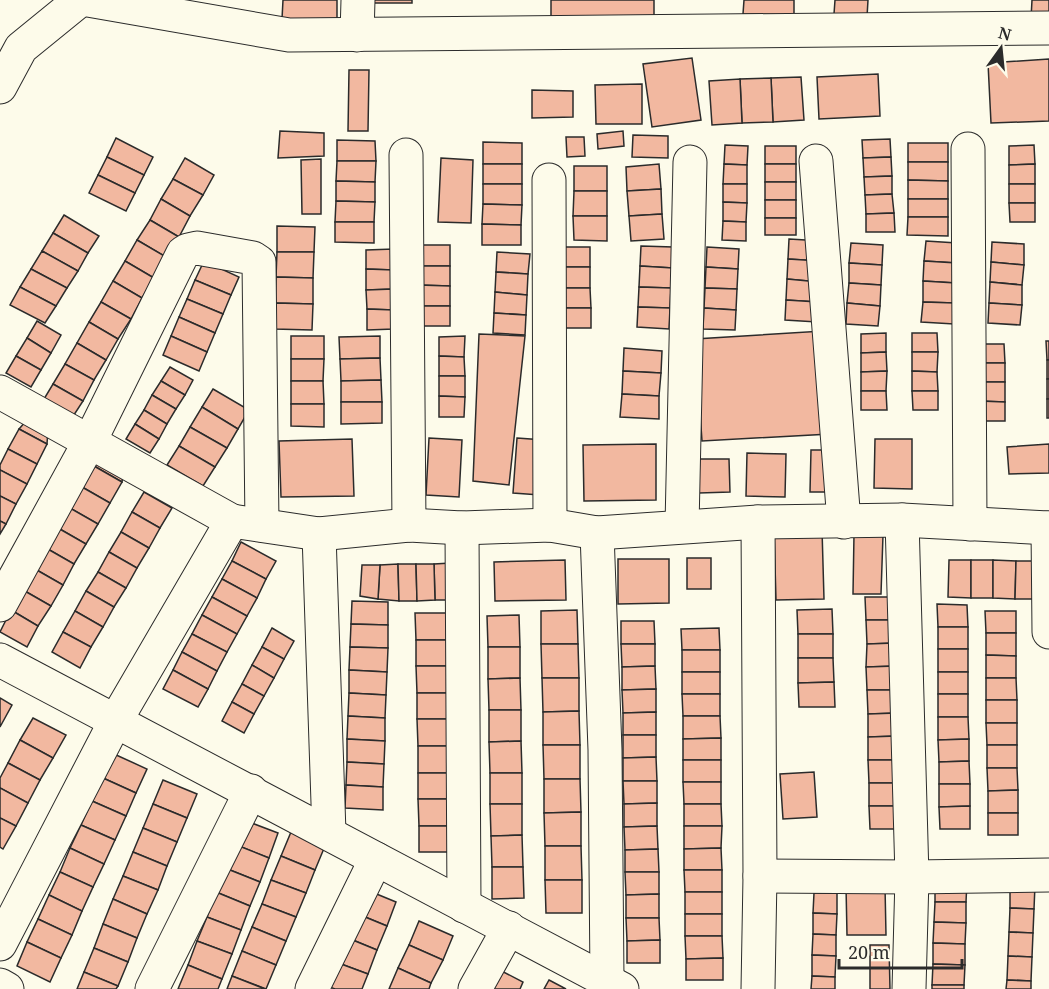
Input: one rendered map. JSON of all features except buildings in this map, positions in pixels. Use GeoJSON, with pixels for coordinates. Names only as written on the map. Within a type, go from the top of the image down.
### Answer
{"type":"FeatureCollection","features":[{"type":"Feature","properties":{"kind":"street"},"geometry":{"type":"LineString","coordinates":[[0,87],[21,48],[80,0]]}},
{"type":"Feature","properties":{"kind":"street"},"geometry":{"type":"LineString","coordinates":[[88,0],[225,12],[289,36],[1049,28]]}},
{"type":"Feature","properties":{"kind":"street"},"geometry":{"type":"LineString","coordinates":[[357,35],[358,0]]}},
{"type":"Feature","properties":{"kind":"street"},"geometry":{"type":"LineString","coordinates":[[968,149],[970,524]]}},
{"type":"Feature","properties":{"kind":"street"},"geometry":{"type":"LineString","coordinates":[[406,155],[409,525]]}},
{"type":"Feature","properties":{"kind":"street"},"geometry":{"type":"LineString","coordinates":[[816,161],[844,522]]}},
{"type":"Feature","properties":{"kind":"street"},"geometry":{"type":"LineString","coordinates":[[682,526],[690,162]]}},
{"type":"Feature","properties":{"kind":"street"},"geometry":{"type":"LineString","coordinates":[[549,180],[550,525]]}},
{"type":"Feature","properties":{"kind":"street"},"geometry":{"type":"LineString","coordinates":[[0,605],[90,441],[183,253],[197,248],[253,258],[259,262],[247,523],[116,720],[0,944]]}},
{"type":"Feature","properties":{"kind":"street"},"geometry":{"type":"LineString","coordinates":[[0,392],[247,523],[319,534],[409,525],[462,528],[550,525],[597,533],[758,522],[902,520],[1049,528],[1049,632]]}},
{"type":"Feature","properties":{"kind":"street"},"geometry":{"type":"LineString","coordinates":[[902,520],[912,877],[909,989]]}},
{"type":"Feature","properties":{"kind":"street"},"geometry":{"type":"LineString","coordinates":[[758,522],[760,876],[758,989]]}},
{"type":"Feature","properties":{"kind":"street"},"geometry":{"type":"LineString","coordinates":[[462,528],[464,906]]}},
{"type":"Feature","properties":{"kind":"street"},"geometry":{"type":"LineString","coordinates":[[597,533],[615,984]]}},
{"type":"Feature","properties":{"kind":"street"},"geometry":{"type":"LineString","coordinates":[[319,534],[329,833]]}},
{"type":"Feature","properties":{"kind":"street"},"geometry":{"type":"LineString","coordinates":[[0,660],[615,984]]}},
{"type":"Feature","properties":{"kind":"street"},"geometry":{"type":"LineString","coordinates":[[152,989],[250,791]]}},
{"type":"Feature","properties":{"kind":"street"},"geometry":{"type":"LineString","coordinates":[[312,989],[376,859]]}},
{"type":"Feature","properties":{"kind":"street"},"geometry":{"type":"LineString","coordinates":[[760,876],[1049,875]]}},
{"type":"Feature","properties":{"kind":"street"},"geometry":{"type":"LineString","coordinates":[[475,989],[509,928]]}},
{"type":"Feature","properties":{"kind":"street"},"geometry":{"type":"LineString","coordinates":[[0,985],[7,989]]}}]}
